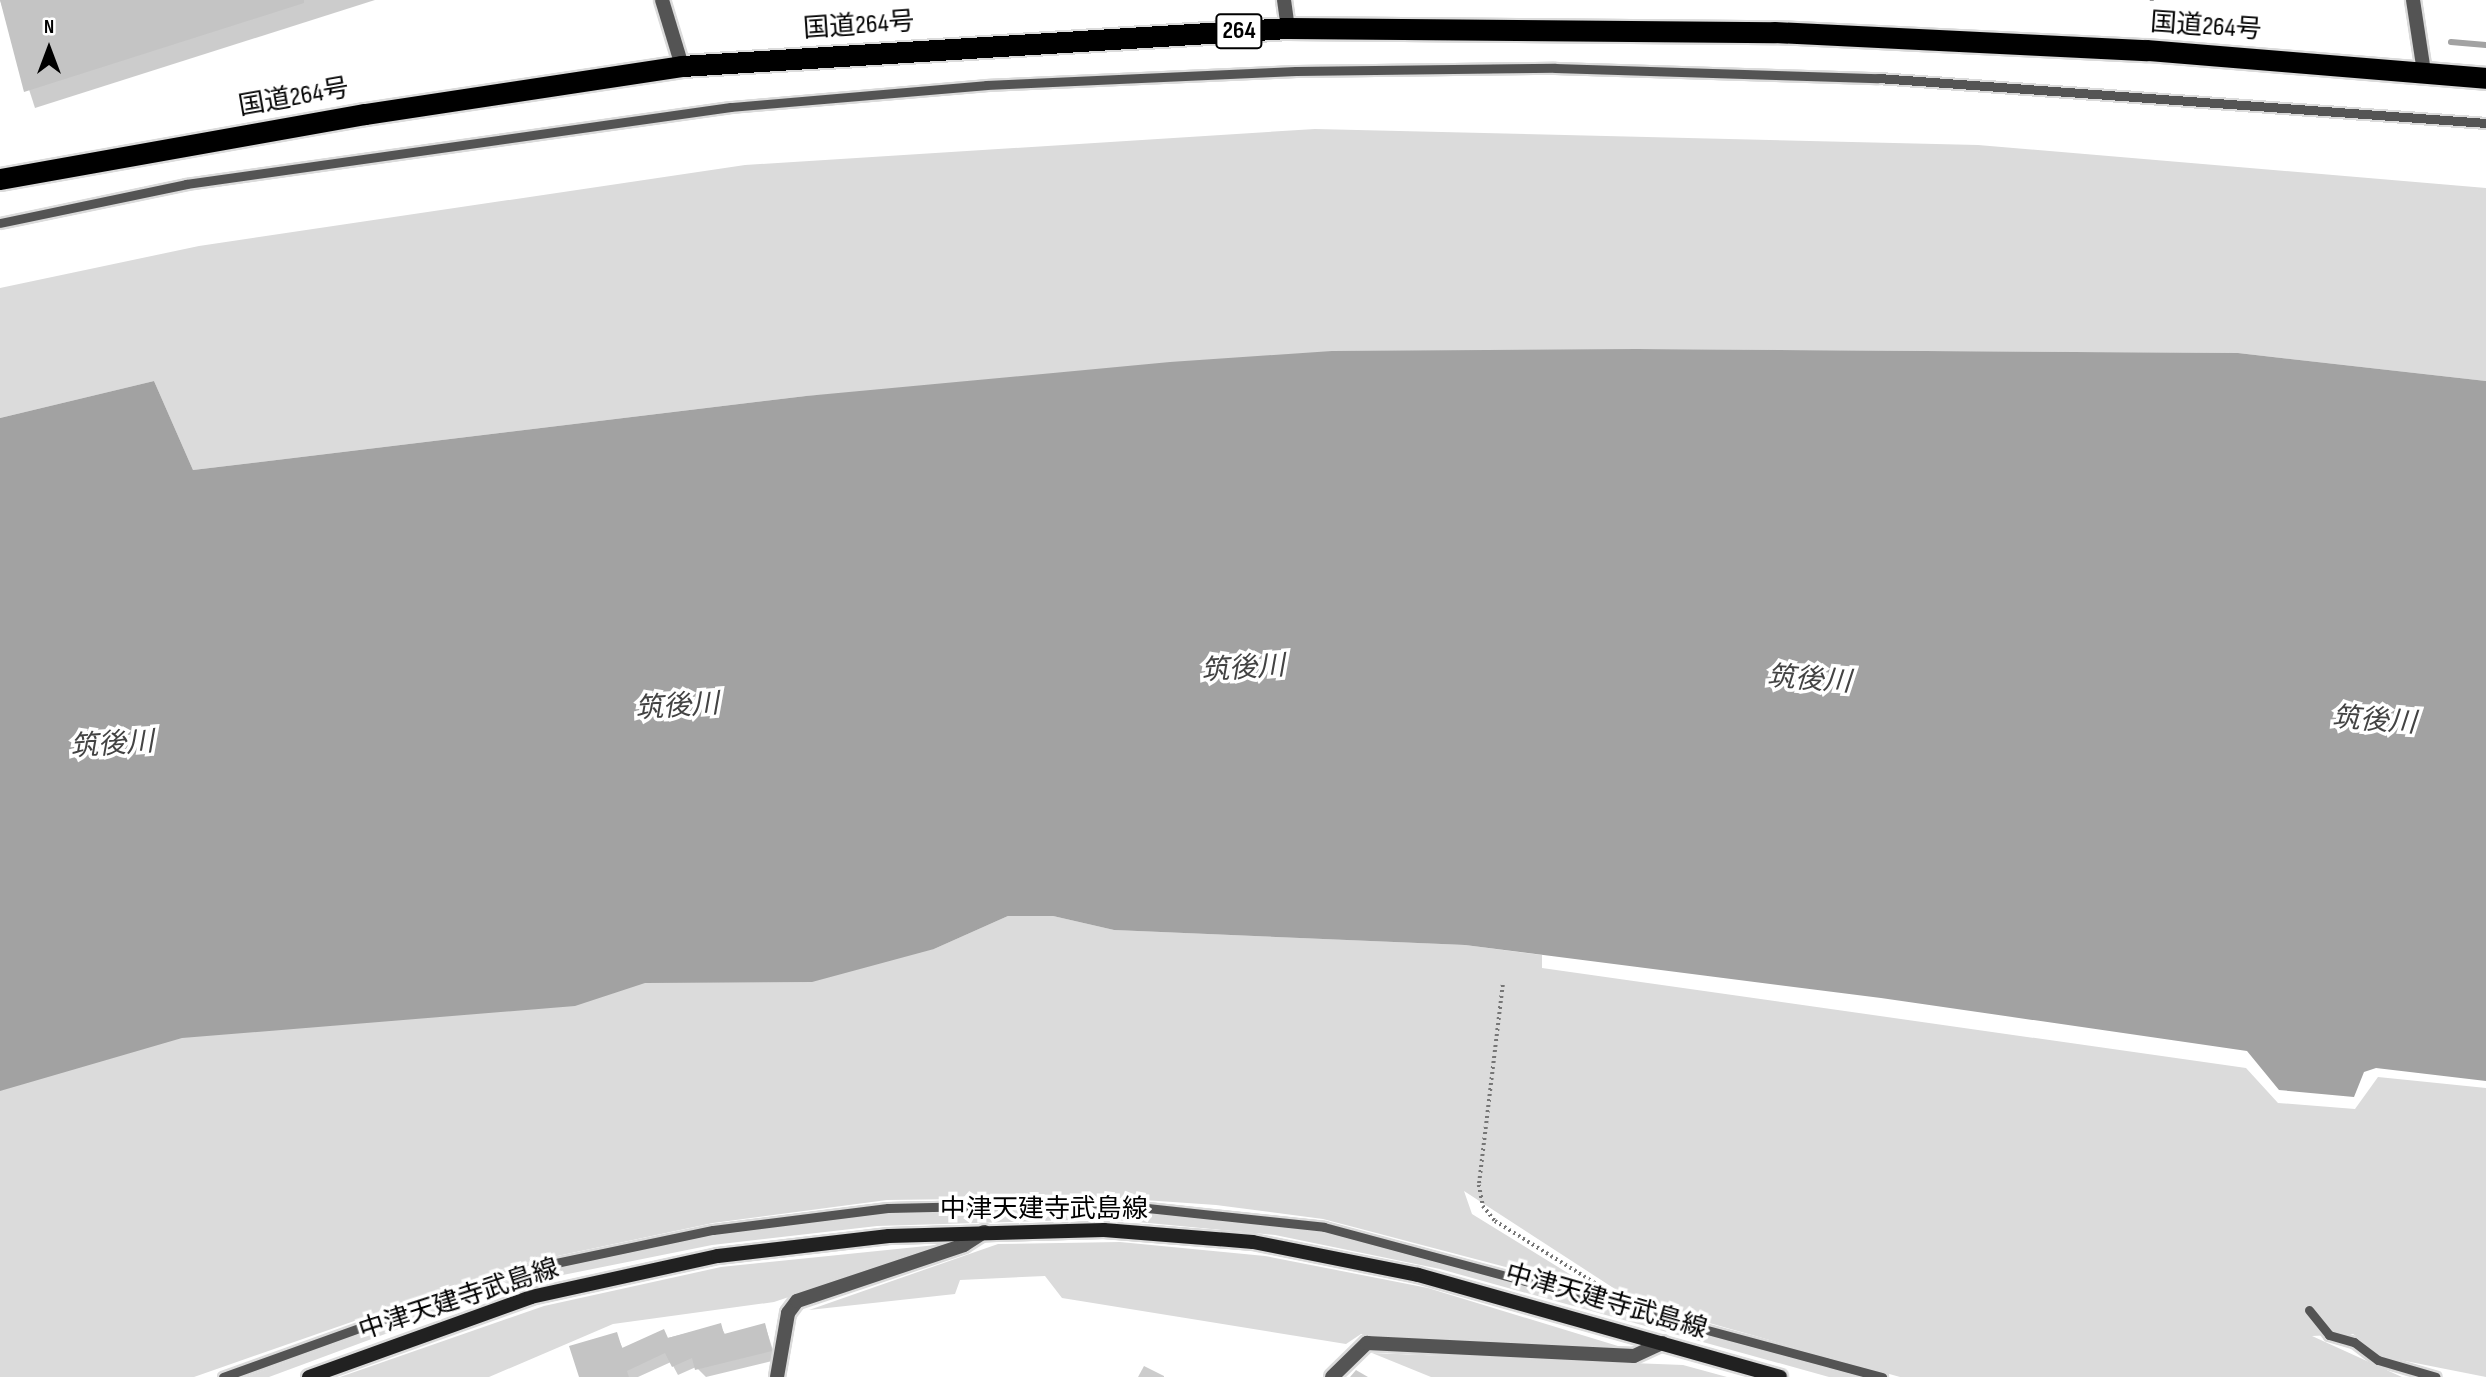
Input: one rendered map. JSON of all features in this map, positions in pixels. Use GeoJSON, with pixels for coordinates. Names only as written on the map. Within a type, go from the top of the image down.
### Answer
{"type":"FeatureCollection","features":[{"type":"Feature","properties":{"kind":"highway","name":"国道264号"},"geometry":{"type":"LineString","coordinates":[[0,179],[365,114],[682,66],[1288,29],[1774,32],[2486,78]]}},
{"type":"Feature","properties":{"kind":"main road","name":"中津天建寺武島線"},"geometry":{"type":"LineString","coordinates":[[309,1377],[531,1297],[718,1256],[984,1232],[1104,1230],[1253,1242],[1418,1275],[1780,1377]]}},
{"type":"Feature","properties":{"kind":"street"},"geometry":{"type":"LineString","coordinates":[[663,0],[682,66]]}},
{"type":"Feature","properties":{"kind":"street"},"geometry":{"type":"LineString","coordinates":[[1284,0],[1288,29]]}},
{"type":"Feature","properties":{"kind":"street"},"geometry":{"type":"LineString","coordinates":[[2413,0],[2424,72]]}},
{"type":"Feature","properties":{"kind":"street"},"geometry":{"type":"LineString","coordinates":[[777,1377],[788,1313],[797,1301],[964,1245],[984,1232]]}},
{"type":"Feature","properties":{"kind":"street"},"geometry":{"type":"LineString","coordinates":[[1332,1377],[1367,1343],[1634,1356],[1662,1343]]}},
{"type":"Feature","properties":{"kind":"lane"},"geometry":{"type":"LineString","coordinates":[[0,223],[186,184],[731,107],[986,85],[1296,71],[1555,68],[1878,78],[2486,123]]}},
{"type":"Feature","properties":{"kind":"lane"},"geometry":{"type":"LineString","coordinates":[[223,1377],[518,1271],[713,1230],[888,1208],[1101,1203],[1213,1210],[1324,1227],[1620,1303],[1882,1377]]}},
{"type":"Feature","properties":{"kind":"lane"},"geometry":{"type":"LineString","coordinates":[[2309,1310],[2329,1335],[2354,1342],[2378,1360],[2436,1377]]}},
{"type":"Feature","properties":{"kind":"path"},"geometry":{"type":"LineString","coordinates":[[1503,985],[1479,1185],[1483,1206],[1495,1221],[1597,1282],[1620,1303]]}},
{"type":"Feature","properties":{"kind":"shaded area"},"geometry":{"type":"Polygon","coordinates":[[[1315,129],[1978,145],[2486,188],[2486,381],[2238,353],[1636,349],[806,396],[193,470],[154,381],[0,418],[0,288],[199,246],[745,165],[1315,129]]]}},
{"type":"Feature","properties":{"kind":"shaded area"},"geometry":{"type":"Polygon","coordinates":[[[1008,916],[1053,916],[1114,930],[1465,945],[1542,955],[1542,968],[2246,1068],[2278,1103],[2355,1109],[2378,1077],[2486,1088],[2486,1377],[2385,1357],[2353,1334],[2312,1336],[2402,1377],[1900,1377],[1635,1302],[1464,1191],[1472,1214],[1597,1291],[1323,1219],[1216,1205],[1101,1197],[887,1200],[713,1223],[515,1265],[194,1377],[0,1377],[0,1081],[181,1014],[674,946],[934,949],[1008,916]]]}},
{"type":"Feature","properties":{"kind":"shaded area"},"geometry":{"type":"Polygon","coordinates":[[[1105,1208],[1327,1232],[1868,1377],[1829,1377],[1440,1269],[1275,1235],[1106,1219],[877,1226],[712,1245],[523,1283],[269,1377],[245,1377],[523,1276],[713,1236],[890,1213],[1105,1208]]]}},
{"type":"Feature","properties":{"kind":"shaded area"},"geometry":{"type":"Polygon","coordinates":[[[1120,1242],[1265,1256],[1428,1288],[1631,1350],[1361,1334],[1346,1344],[1062,1298],[1045,1276],[960,1280],[955,1294],[809,1310],[998,1244],[1120,1242]]]}},
{"type":"Feature","properties":{"kind":"shaded area"},"geometry":{"type":"Polygon","coordinates":[[[946,1244],[774,1302],[613,1324],[489,1377],[340,1377],[544,1306],[721,1267],[946,1244]]]}},
{"type":"Feature","properties":{"kind":"shaded area"},"geometry":{"type":"Polygon","coordinates":[[[1372,1353],[1683,1365],[1727,1377],[1431,1377],[1372,1353]]]}},
{"type":"Feature","properties":{"kind":"water","name":"筑後川"},"geometry":{"type":"Polygon","coordinates":[[[1636,349],[2238,353],[2486,381],[2486,1081],[2376,1068],[2364,1072],[2354,1097],[2279,1090],[2247,1051],[1881,998],[1465,945],[1114,930],[1053,916],[1008,916],[934,949],[812,982],[645,983],[575,1006],[182,1038],[0,1091],[0,418],[154,381],[193,470],[806,396],[1170,362],[1332,351],[1636,349]]]}},
{"type":"Feature","properties":{"kind":"building"},"geometry":{"type":"Polygon","coordinates":[[[0,0],[304,0],[304,3],[24,92],[0,0]]]}},
{"type":"Feature","properties":{"kind":"building"},"geometry":{"type":"Polygon","coordinates":[[[721,1323],[724,1334],[765,1323],[772,1351],[695,1370],[692,1358],[672,1367],[665,1353],[627,1371],[629,1377],[579,1377],[569,1346],[617,1332],[622,1348],[664,1329],[668,1338],[721,1323]]]}},
{"type":"Feature","properties":{"kind":"waterway"},"geometry":{"type":"LineString","coordinates":[[2451,42],[2486,45]]}}]}
